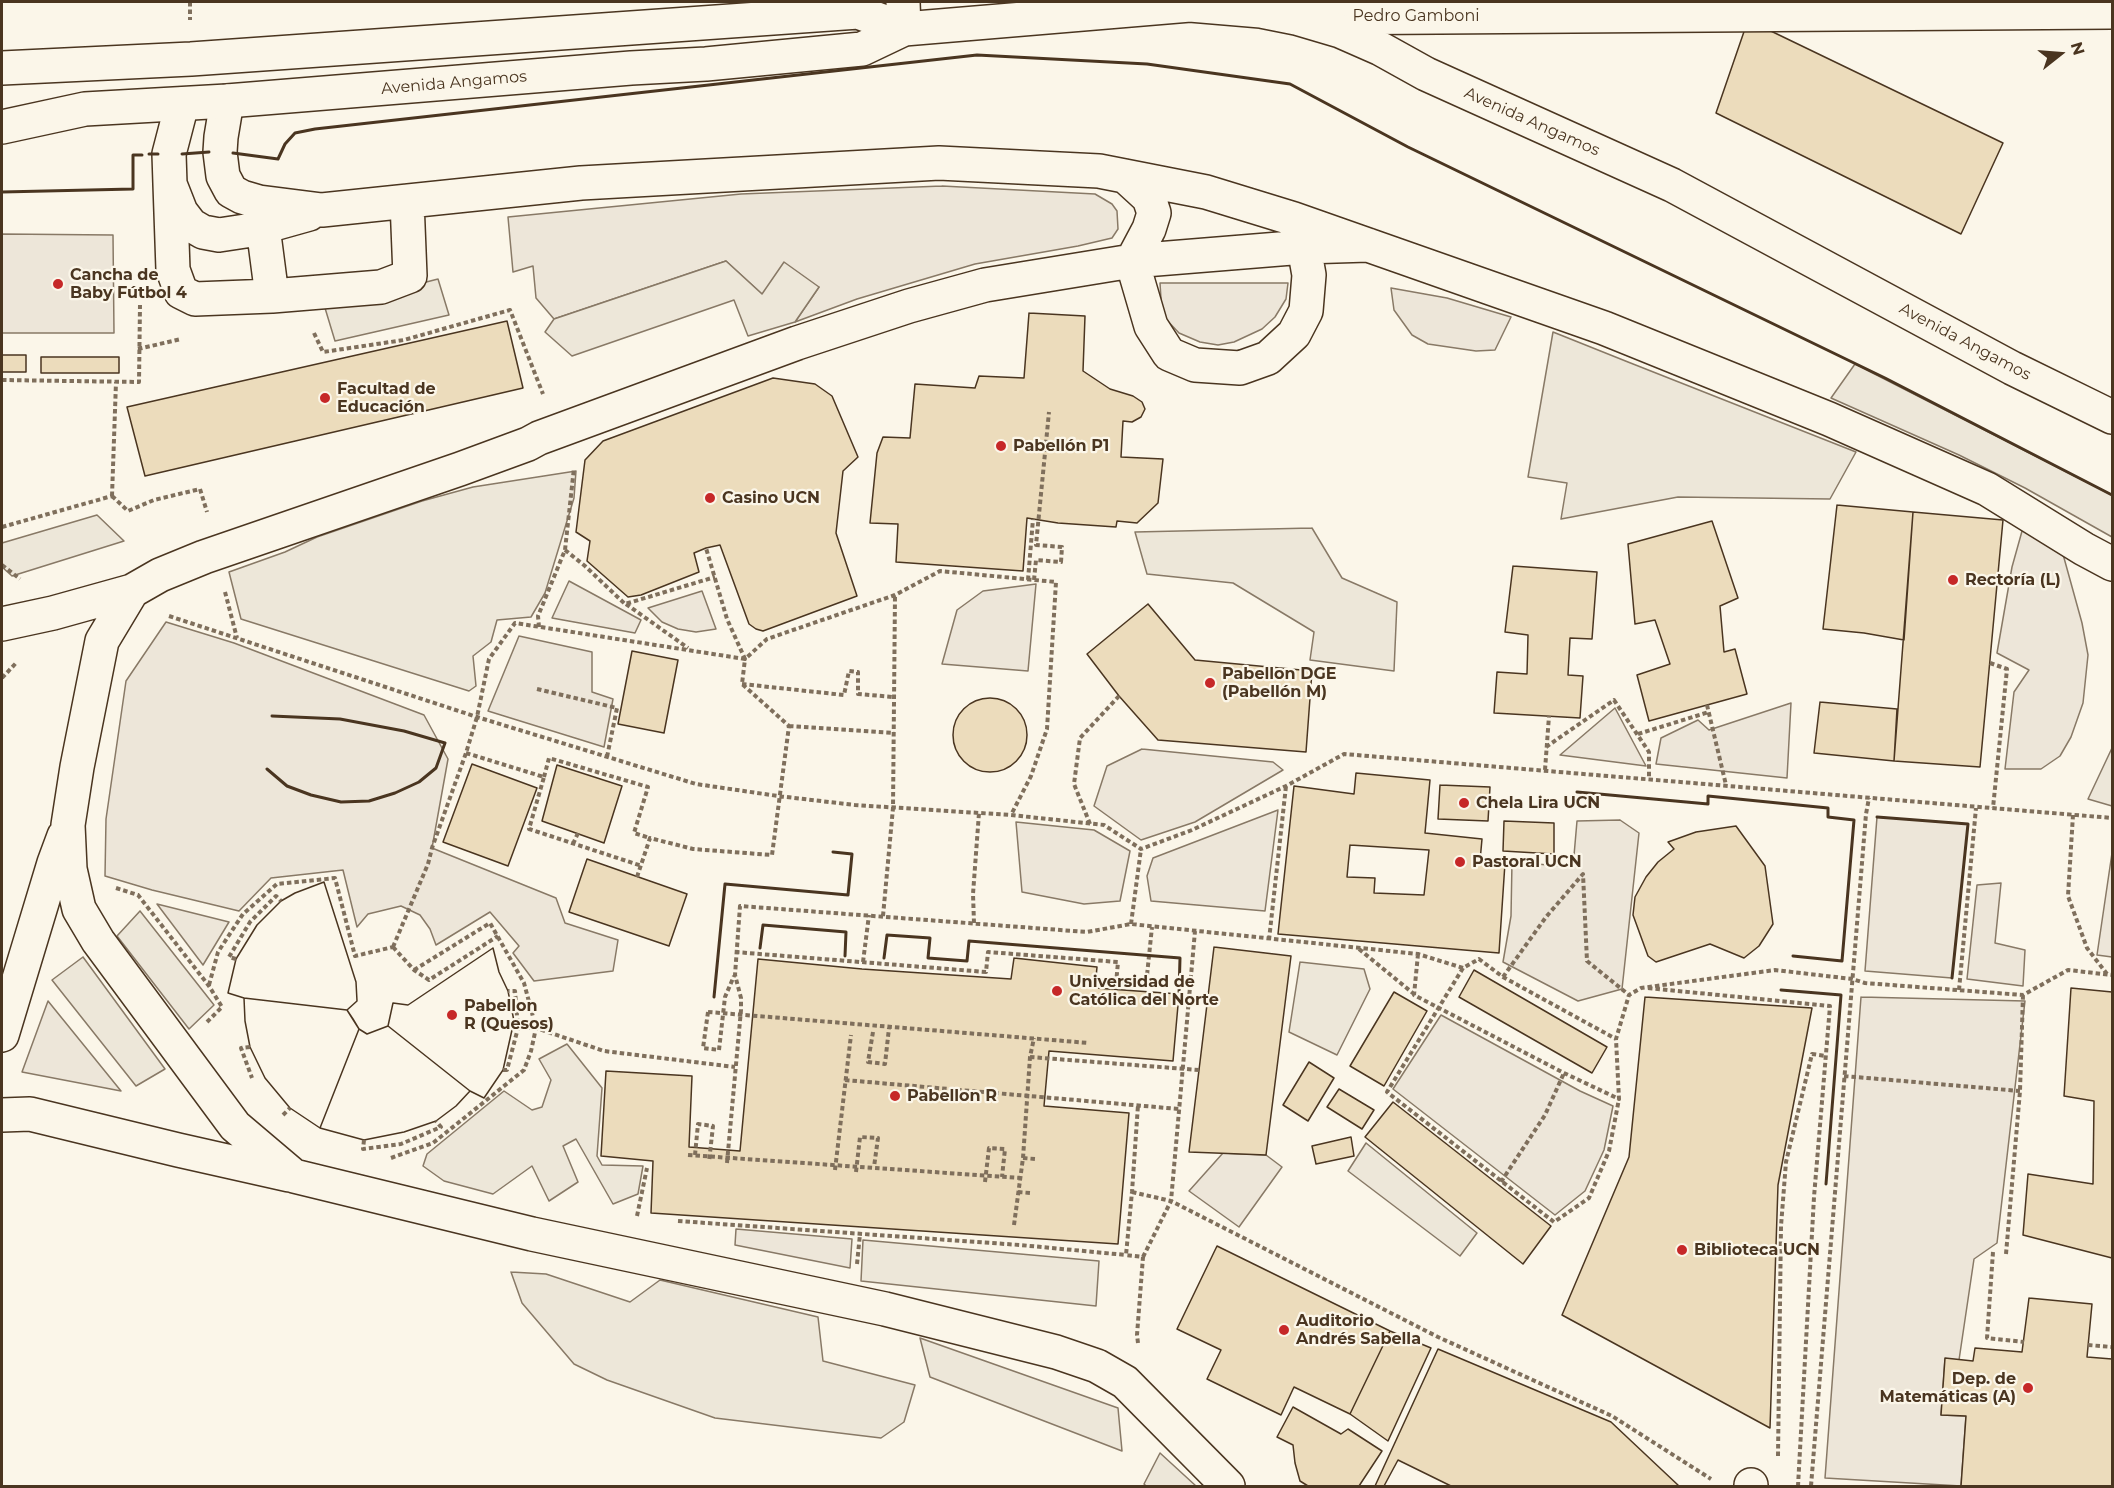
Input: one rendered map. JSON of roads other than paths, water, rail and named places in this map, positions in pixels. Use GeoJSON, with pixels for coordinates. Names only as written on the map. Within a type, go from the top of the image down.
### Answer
{"type":"FeatureCollection","features":[{"type":"Feature","properties":{"kind":"main road","name":"Avenida Angamos"},"geometry":{"type":"LineString","coordinates":[[2,68],[203,58],[858,12],[903,15],[1190,5],[1226,7],[1296,18],[1340,31],[1381,48],[1426,74],[1672,185],[2012,368],[2112,417]]}},
{"type":"Feature","properties":{"kind":"main road","name":"Pedro Gamboni"},"geometry":{"type":"LineString","coordinates":[[1296,18],[2112,12]]}},
{"type":"Feature","properties":{"kind":"main road","name":"Avenida Angamos"},"geometry":{"type":"LineString","coordinates":[[2,127],[85,109],[227,101],[706,64],[862,49],[903,15]]}},
{"type":"Feature","properties":{"kind":"main road"},"geometry":{"type":"LineString","coordinates":[[227,101],[220,137],[220,152],[223,176],[231,191],[259,202],[322,210]]}},
{"type":"Feature","properties":{"kind":"main road"},"geometry":{"type":"LineString","coordinates":[[182,104],[169,154],[173,270],[181,292],[195,299],[272,296],[381,287],[410,276],[407,201]]}},
{"type":"Feature","properties":{"kind":"main road"},"geometry":{"type":"LineString","coordinates":[[170,184],[181,212],[191,225],[203,232],[219,235],[263,227],[322,210],[581,183],[939,163],[1099,171],[1125,176],[1206,192],[1299,233],[1368,245],[1605,328],[1829,419],[1987,489],[2112,564]]}},
{"type":"Feature","properties":{"kind":"main road"},"geometry":{"type":"LineString","coordinates":[[1125,176],[1149,198],[1154,213],[1149,229],[1132,261],[1151,326],[1169,354],[1195,365],[1240,368],[1268,358],[1294,334],[1306,311],[1309,275],[1299,233]]}},
{"type":"Feature","properties":{"kind":"main road"},"geometry":{"type":"LineString","coordinates":[[263,227],[272,296]]}},
{"type":"Feature","properties":{"kind":"main road"},"geometry":{"type":"LineString","coordinates":[[2,624],[53,613],[132,591],[160,575],[204,557],[460,469],[797,344],[909,306],[985,285],[1299,233]]}},
{"type":"Feature","properties":{"kind":"main road"},"geometry":{"type":"LineString","coordinates":[[102,641],[132,591]]}},
{"type":"Feature","properties":{"kind":"main road"},"geometry":{"type":"LineString","coordinates":[[2,1035],[54,863],[68,825],[102,641],[103,625],[98,615],[88,610],[53,613]]}},
{"type":"Feature","properties":{"kind":"main road"},"geometry":{"type":"LineString","coordinates":[[68,825],[70,869],[79,909],[98,941],[235,1126],[294,1176]]}},
{"type":"Feature","properties":{"kind":"main road"},"geometry":{"type":"LineString","coordinates":[[2,1114],[30,1114],[532,1234],[885,1309],[1056,1352],[1097,1366],[1125,1382],[1228,1486]]}},
{"type":"Feature","properties":{"kind":"place","name":"Cancha de Baby Fútbol 4"},"geometry":{"type":"Point","coordinates":[58,284]}},
{"type":"Feature","properties":{"kind":"place","name":"Facultad de Educación"},"geometry":{"type":"Point","coordinates":[325,398]}},
{"type":"Feature","properties":{"kind":"place","name":"Pabellón P1"},"geometry":{"type":"Point","coordinates":[1001,446]}},
{"type":"Feature","properties":{"kind":"place","name":"Casino UCN"},"geometry":{"type":"Point","coordinates":[710,498]}},
{"type":"Feature","properties":{"kind":"place","name":"Rectoría (L)"},"geometry":{"type":"Point","coordinates":[1953,580]}},
{"type":"Feature","properties":{"kind":"place","name":"Pabellon DGE (Pabellón M)"},"geometry":{"type":"Point","coordinates":[1210,683]}},
{"type":"Feature","properties":{"kind":"place","name":"Chela Lira UCN"},"geometry":{"type":"Point","coordinates":[1464,803]}},
{"type":"Feature","properties":{"kind":"place","name":"Pastoral UCN"},"geometry":{"type":"Point","coordinates":[1460,862]}},
{"type":"Feature","properties":{"kind":"place","name":"Universidad de Católica del Norte"},"geometry":{"type":"Point","coordinates":[1057,991]}},
{"type":"Feature","properties":{"kind":"place","name":"Pabellon R (Quesos)"},"geometry":{"type":"Point","coordinates":[452,1015]}},
{"type":"Feature","properties":{"kind":"place","name":"Pabellon R"},"geometry":{"type":"Point","coordinates":[895,1096]}},
{"type":"Feature","properties":{"kind":"place","name":"Biblioteca UCN"},"geometry":{"type":"Point","coordinates":[1682,1250]}},
{"type":"Feature","properties":{"kind":"place","name":"Auditorio Andrés Sabella"},"geometry":{"type":"Point","coordinates":[1284,1330]}},
{"type":"Feature","properties":{"kind":"place","name":"Dep. de Matemáticas (A)"},"geometry":{"type":"Point","coordinates":[2028,1388]}}]}
